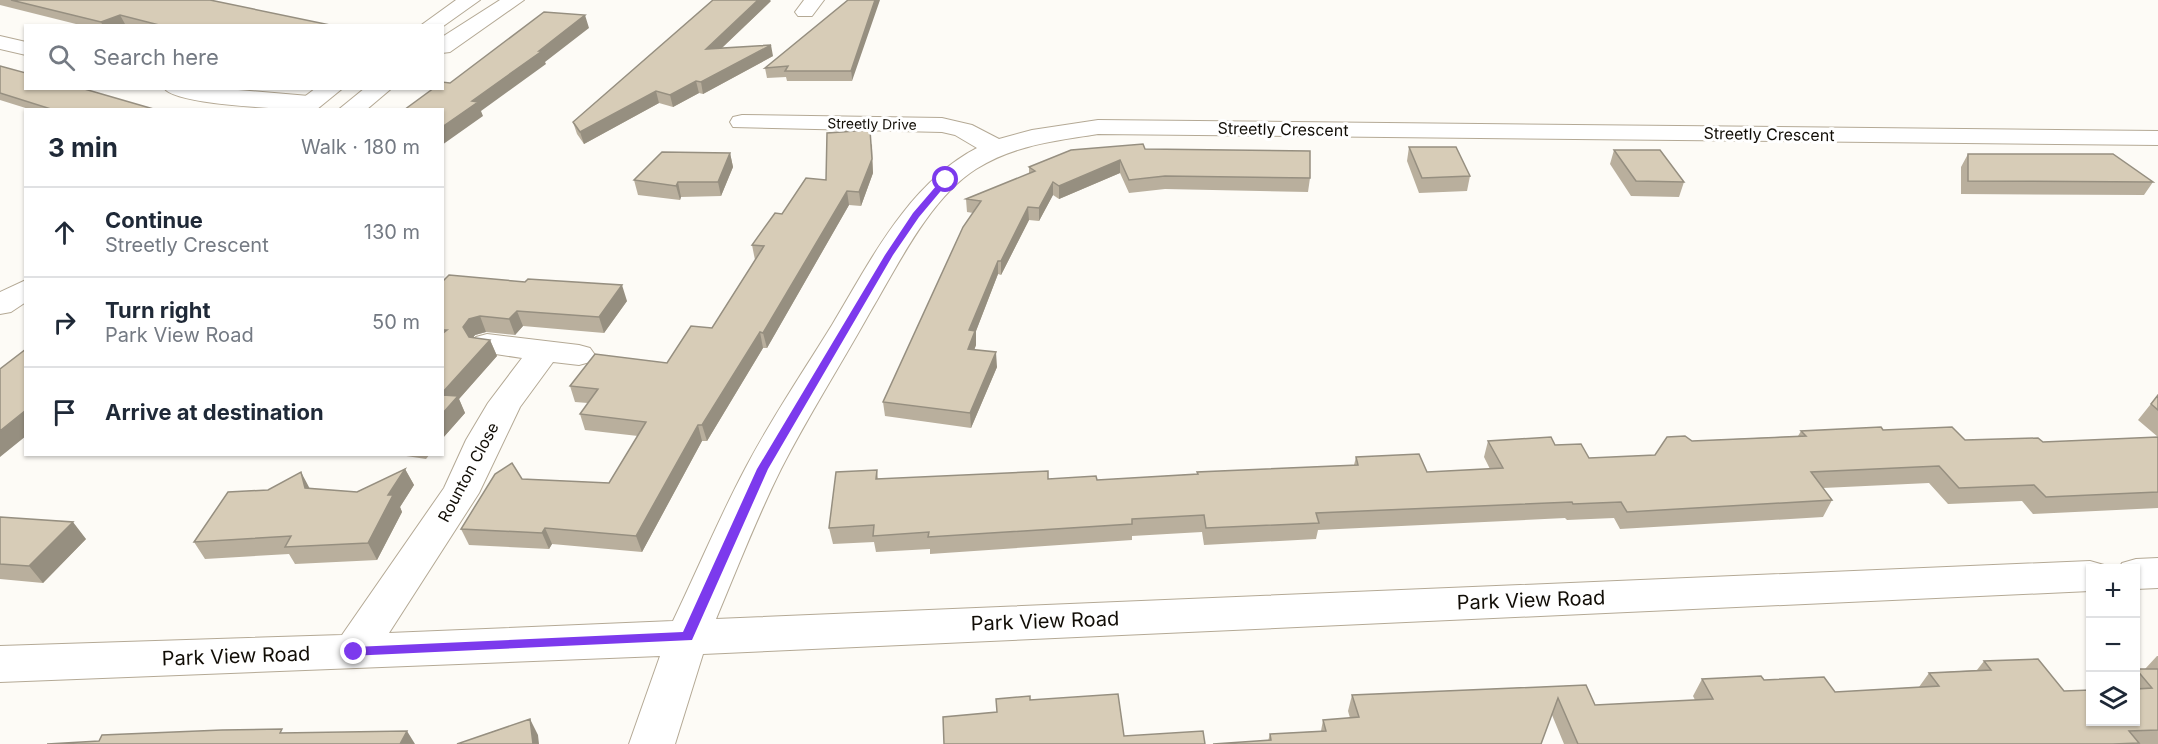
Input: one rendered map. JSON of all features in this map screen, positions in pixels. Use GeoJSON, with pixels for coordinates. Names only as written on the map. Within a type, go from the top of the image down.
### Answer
{"type":"FeatureCollection","features":[{"type":"Feature","properties":{"kind":"street"},"geometry":{"type":"LineString","coordinates":[[433,24],[470,0]]}},
{"type":"Feature","properties":{"kind":"street"},"geometry":{"type":"LineString","coordinates":[[444,47],[513,0]]}},
{"type":"Feature","properties":{"kind":"street"},"geometry":{"type":"LineString","coordinates":[[0,42],[24,48]]}},
{"type":"Feature","properties":{"kind":"street"},"geometry":{"type":"LineString","coordinates":[[181,90],[194,94],[304,106],[329,90]]}},
{"type":"Feature","properties":{"kind":"street"},"geometry":{"type":"LineString","coordinates":[[353,108],[378,90]]}},
{"type":"Feature","properties":{"kind":"street","name":"Streetly Drive"},"geometry":{"type":"LineString","coordinates":[[742,122],[942,125],[963,130],[996,148]]}},
{"type":"Feature","properties":{"kind":"street","name":"Streetly Crescent"},"geometry":{"type":"LineString","coordinates":[[652,744],[687,637],[762,469],[889,255],[916,215],[946,180],[966,164],[996,148],[1032,136],[1098,127],[2158,138]]}},
{"type":"Feature","properties":{"kind":"street"},"geometry":{"type":"LineString","coordinates":[[0,305],[24,290]]}},
{"type":"Feature","properties":{"kind":"street","name":"Rounton Close"},"geometry":{"type":"LineString","coordinates":[[354,652],[460,493],[484,440],[505,403],[561,354],[487,344]]}},
{"type":"Feature","properties":{"kind":"street"},"geometry":{"type":"LineString","coordinates":[[2140,574],[2158,573]]}},
{"type":"Feature","properties":{"kind":"street","name":"Park View Road"},"geometry":{"type":"LineString","coordinates":[[0,664],[354,652],[2086,576]]}},
{"type":"Feature","properties":{"kind":"building"},"geometry":{"type":"Polygon","coordinates":[[[11,0],[210,0],[325,24],[155,24],[120,15],[101,22],[11,0]]]}},
{"type":"Feature","properties":{"kind":"building"},"geometry":{"type":"Polygon","coordinates":[[[713,0],[758,0],[706,49],[771,45],[701,82],[696,81],[670,95],[656,91],[580,132],[573,122],[713,0]]]}},
{"type":"Feature","properties":{"kind":"building"},"geometry":{"type":"Polygon","coordinates":[[[848,0],[875,0],[851,71],[785,71],[788,66],[765,68],[848,0]]]}},
{"type":"Feature","properties":{"kind":"building"},"geometry":{"type":"Polygon","coordinates":[[[544,12],[585,15],[539,51],[542,51],[472,101],[478,102],[444,126],[444,108],[407,108],[431,90],[444,90],[444,82],[450,83],[544,12]]]}},
{"type":"Feature","properties":{"kind":"building"},"geometry":{"type":"Polygon","coordinates":[[[0,66],[24,72],[24,90],[88,90],[150,108],[48,108],[0,93],[0,66]]]}},
{"type":"Feature","properties":{"kind":"building"},"geometry":{"type":"Polygon","coordinates":[[[870,130],[872,159],[859,192],[847,191],[763,333],[760,332],[702,425],[698,425],[636,536],[545,528],[542,533],[461,529],[495,474],[512,463],[522,479],[609,483],[646,422],[580,414],[598,389],[570,386],[595,354],[667,363],[691,326],[712,328],[764,246],[752,245],[775,213],[782,214],[806,178],[826,180],[827,133],[870,130]]]}},
{"type":"Feature","properties":{"kind":"building"},"geometry":{"type":"Polygon","coordinates":[[[1143,144],[1145,149],[1310,151],[1310,178],[1165,176],[1129,180],[1120,160],[1059,186],[1053,182],[1039,208],[1028,207],[1001,261],[998,261],[969,330],[975,331],[968,349],[996,352],[970,413],[883,402],[963,227],[981,201],[966,199],[1035,171],[1029,167],[1071,150],[1143,144]]]}},
{"type":"Feature","properties":{"kind":"building"},"geometry":{"type":"Polygon","coordinates":[[[1409,147],[1456,147],[1470,176],[1422,178],[1409,147]]]}},
{"type":"Feature","properties":{"kind":"building"},"geometry":{"type":"Polygon","coordinates":[[[1614,150],[1660,150],[1684,182],[1636,181],[1614,150]]]}},
{"type":"Feature","properties":{"kind":"building"},"geometry":{"type":"Polygon","coordinates":[[[662,152],[730,153],[718,182],[678,182],[676,186],[634,180],[662,152]]]}},
{"type":"Feature","properties":{"kind":"building"},"geometry":{"type":"Polygon","coordinates":[[[1968,154],[2113,154],[2153,182],[1968,181],[1968,154]]]}},
{"type":"Feature","properties":{"kind":"building"},"geometry":{"type":"Polygon","coordinates":[[[449,275],[525,282],[528,279],[622,285],[599,317],[517,311],[509,319],[480,316],[469,319],[463,327],[469,337],[490,340],[444,391],[444,332],[447,330],[444,330],[444,280],[449,275]]]}},
{"type":"Feature","properties":{"kind":"building"},"geometry":{"type":"Polygon","coordinates":[[[24,351],[24,412],[0,431],[0,369],[24,351]]]}},
{"type":"Feature","properties":{"kind":"building"},"geometry":{"type":"Polygon","coordinates":[[[444,395],[458,396],[444,412],[444,395]]]}},
{"type":"Feature","properties":{"kind":"building"},"geometry":{"type":"Polygon","coordinates":[[[2158,395],[2158,410],[2151,404],[2158,395]]]}},
{"type":"Feature","properties":{"kind":"building"},"geometry":{"type":"Polygon","coordinates":[[[1881,427],[1883,430],[1952,427],[1965,440],[2038,438],[2043,442],[2158,437],[2158,492],[2046,497],[2034,485],[1959,488],[1939,466],[1811,472],[1832,500],[1627,512],[1621,502],[1573,504],[1572,502],[1316,513],[1319,523],[1206,528],[1204,515],[1132,519],[1132,524],[928,537],[929,532],[873,536],[874,525],[829,528],[836,472],[877,470],[876,479],[1048,471],[1048,479],[1096,476],[1097,480],[1198,474],[1197,472],[1358,465],[1356,457],[1419,454],[1427,472],[1503,468],[1488,441],[1551,437],[1555,445],[1581,444],[1589,458],[1655,455],[1667,437],[1685,436],[1692,441],[1806,436],[1801,431],[1881,427]]]}},
{"type":"Feature","properties":{"kind":"building"},"geometry":{"type":"Polygon","coordinates":[[[405,469],[388,495],[393,495],[368,543],[285,547],[291,536],[194,542],[228,492],[268,490],[301,472],[305,488],[357,492],[405,469]]]}},
{"type":"Feature","properties":{"kind":"building"},"geometry":{"type":"Polygon","coordinates":[[[0,517],[73,522],[29,566],[0,564],[0,517]]]}},
{"type":"Feature","properties":{"kind":"building"},"geometry":{"type":"Polygon","coordinates":[[[2038,659],[2064,691],[2086,690],[2086,726],[2140,726],[2140,689],[2152,688],[2140,674],[2140,669],[2158,669],[2158,730],[2129,731],[2139,743],[2113,744],[1578,744],[1558,698],[1541,744],[1213,744],[1271,740],[1270,734],[1326,731],[1323,720],[1359,717],[1352,695],[1586,685],[1595,705],[1713,699],[1702,679],[1761,676],[1764,680],[1824,677],[1835,692],[1939,686],[1929,673],[1991,670],[1984,661],[2038,659]]]}},
{"type":"Feature","properties":{"kind":"building"},"geometry":{"type":"Polygon","coordinates":[[[1118,694],[1124,736],[1203,731],[1205,744],[944,744],[943,717],[997,712],[996,699],[1030,696],[1030,700],[1118,694]]]}},
{"type":"Feature","properties":{"kind":"building"},"geometry":{"type":"Polygon","coordinates":[[[530,719],[533,744],[457,744],[530,719]]]}},
{"type":"Feature","properties":{"kind":"building"},"geometry":{"type":"Polygon","coordinates":[[[282,729],[280,733],[407,731],[400,744],[47,744],[99,741],[102,735],[282,729]]]}},
{"type":"Feature","properties":{"kind":"route"},"geometry":{"type":"LineString","coordinates":[[354,652],[687,637],[762,469],[889,255],[916,215],[946,180]]}}]}
